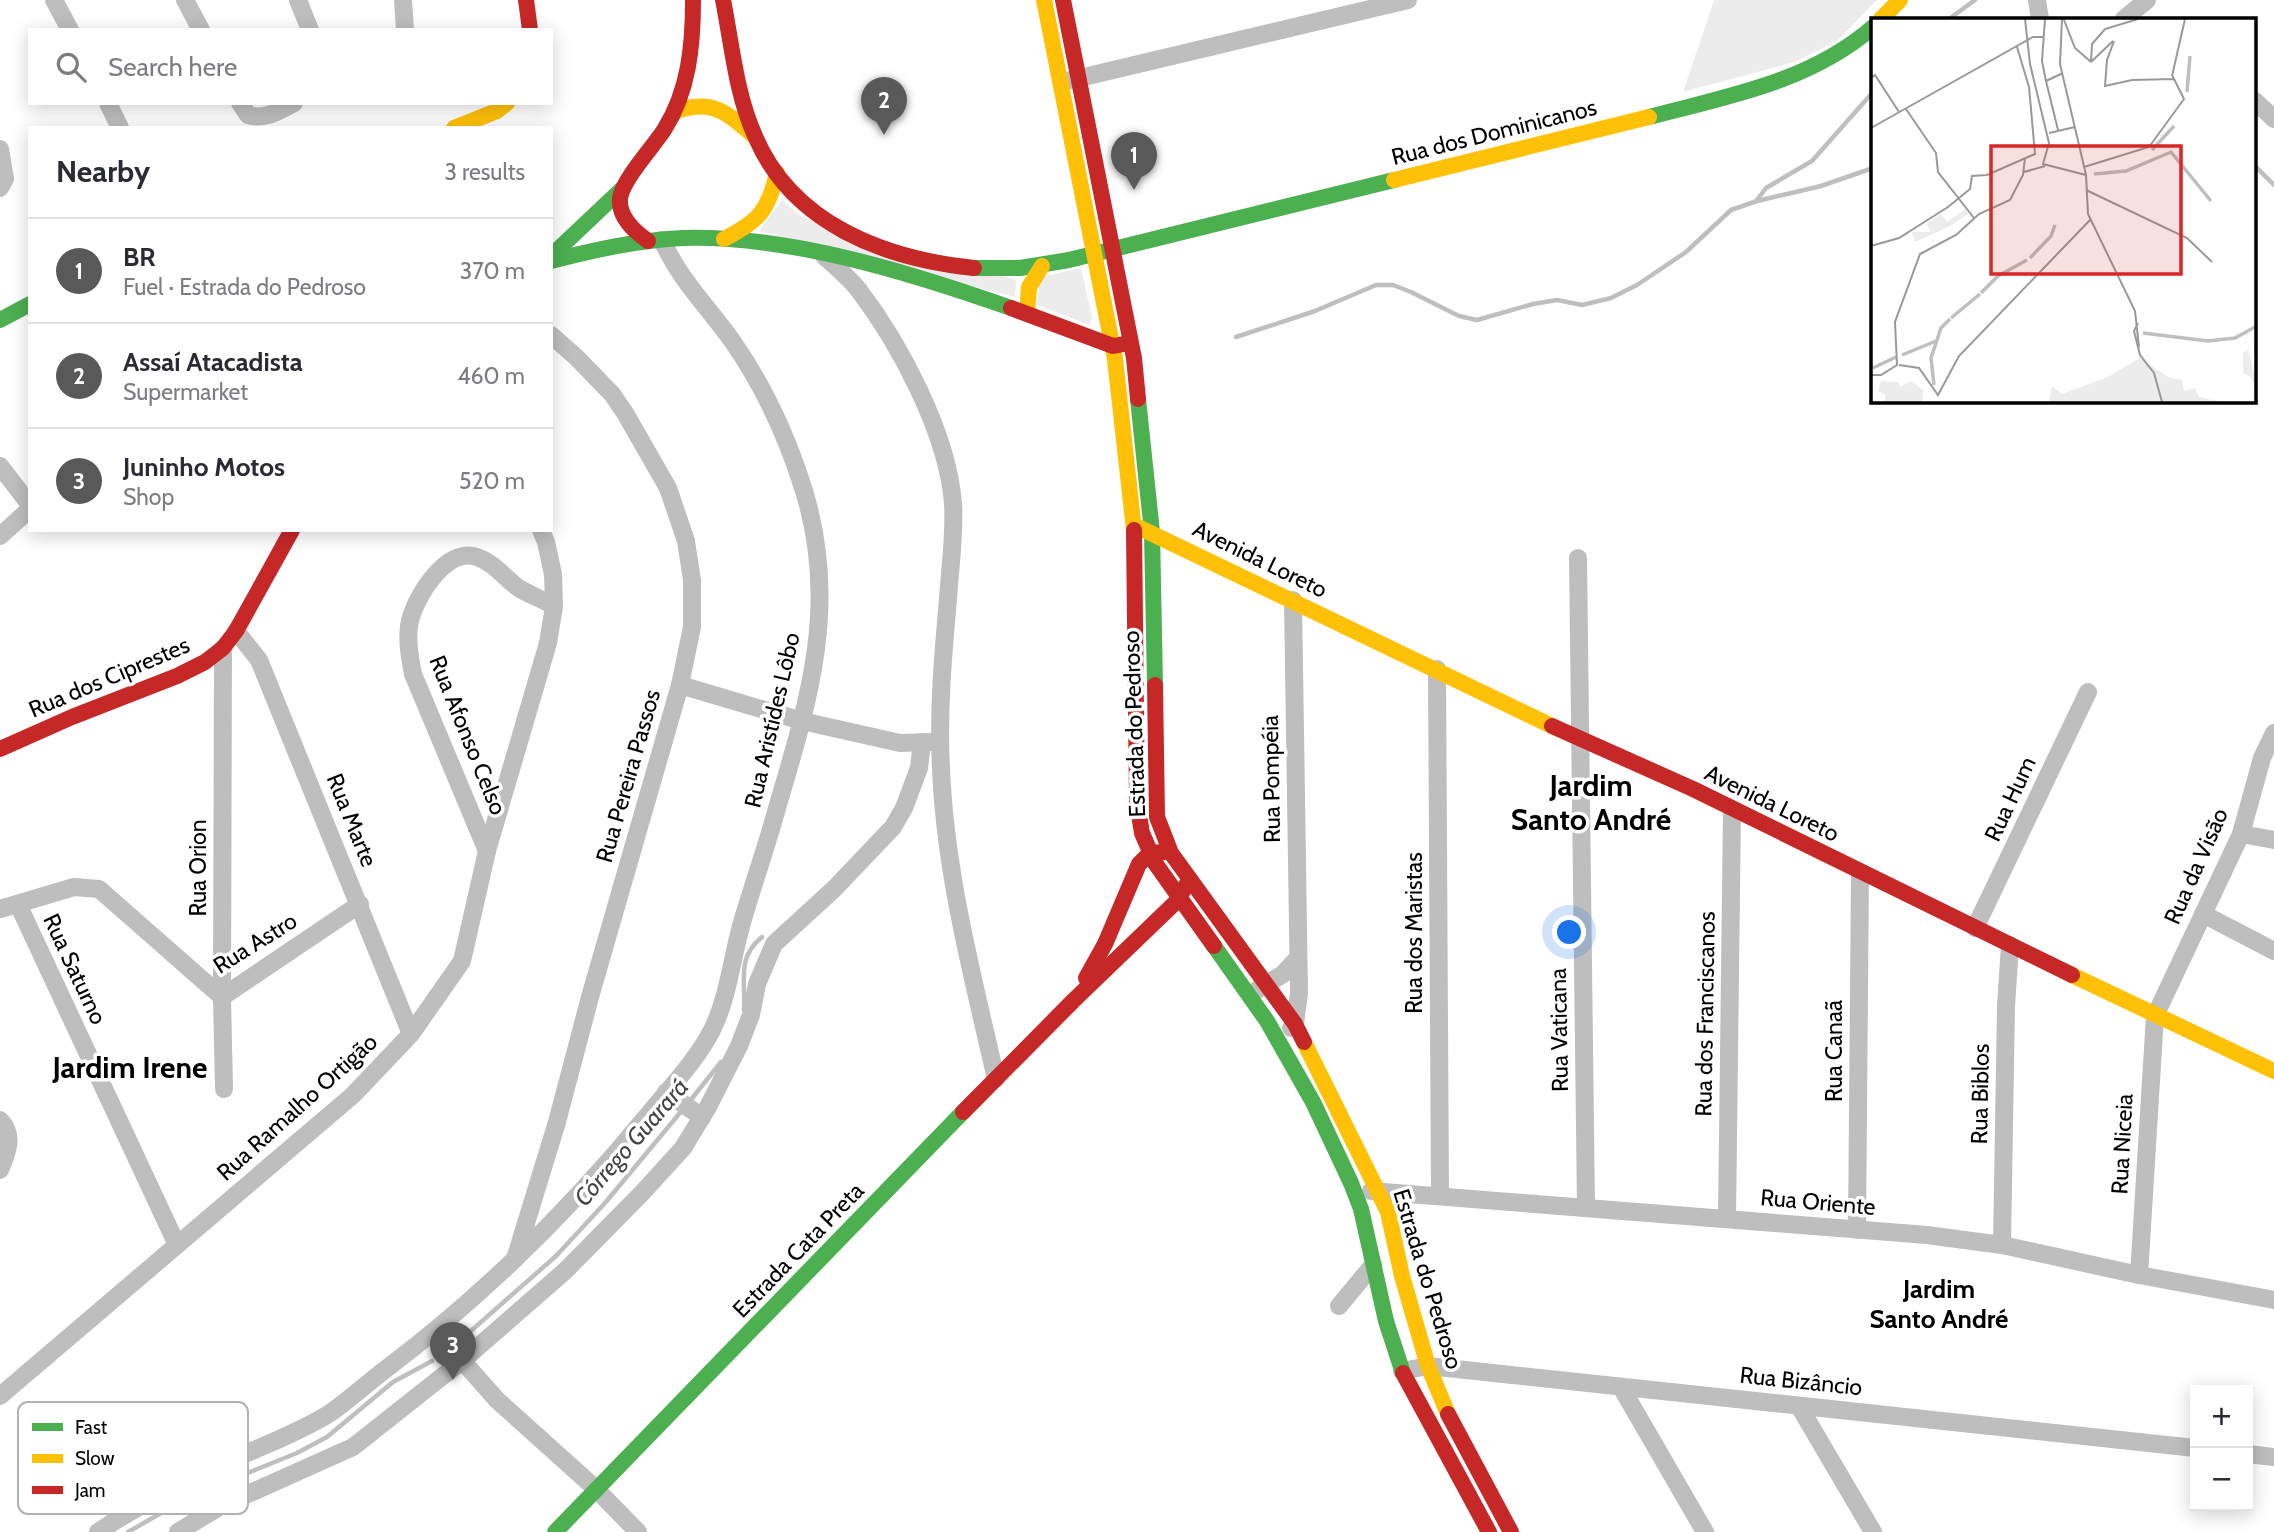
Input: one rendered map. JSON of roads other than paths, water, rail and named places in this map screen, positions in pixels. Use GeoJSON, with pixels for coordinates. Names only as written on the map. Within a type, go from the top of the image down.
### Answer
{"type":"FeatureCollection","features":[{"type":"Feature","properties":{"kind":"main road"},"geometry":{"type":"LineString","coordinates":[[526,0],[530,28]]}},
{"type":"Feature","properties":{"kind":"main road"},"geometry":{"type":"LineString","coordinates":[[553,254],[623,188],[674,112],[689,58],[693,0]]}},
{"type":"Feature","properties":{"kind":"main road"},"geometry":{"type":"LineString","coordinates":[[723,0],[745,106],[754,136],[776,173],[764,213],[749,227],[724,239]]}},
{"type":"Feature","properties":{"kind":"main road","name":"Estrada do Pedroso"},"geometry":{"type":"LineString","coordinates":[[1044,0],[1113,346],[1134,525],[1137,803],[1142,833],[1150,853],[1179,899],[1279,1041],[1312,1102],[1361,1209],[1391,1339],[1402,1370],[1489,1532]]}},
{"type":"Feature","properties":{"kind":"main road","name":"Estrada do Pedroso"},"geometry":{"type":"LineString","coordinates":[[1063,0],[1132,343],[1152,532],[1155,802],[1162,833],[1171,853],[1295,1024],[1379,1191],[1388,1212],[1402,1276],[1428,1366],[1451,1422],[1511,1532]]}},
{"type":"Feature","properties":{"kind":"main road"},"geometry":{"type":"LineString","coordinates":[[1882,18],[1900,0]]}},
{"type":"Feature","properties":{"kind":"main road","name":"Rua dos Dominicanos"},"geometry":{"type":"LineString","coordinates":[[776,173],[803,202],[828,223],[881,249],[941,264],[975,269],[1042,266],[1592,132],[1767,86],[1794,76],[1870,35]]}},
{"type":"Feature","properties":{"kind":"main road"},"geometry":{"type":"LineString","coordinates":[[674,112],[694,104],[713,106],[729,115],[754,136]]}},
{"type":"Feature","properties":{"kind":"main road"},"geometry":{"type":"LineString","coordinates":[[459,126],[497,111],[504,105]]}},
{"type":"Feature","properties":{"kind":"main road"},"geometry":{"type":"LineString","coordinates":[[623,188],[622,212],[626,221],[635,232],[655,241]]}},
{"type":"Feature","properties":{"kind":"main road"},"geometry":{"type":"LineString","coordinates":[[553,260],[595,250],[655,241],[724,239],[824,256],[935,282],[1113,346],[1132,343]]}},
{"type":"Feature","properties":{"kind":"main road"},"geometry":{"type":"LineString","coordinates":[[1027,313],[1027,289],[1034,274],[1042,266]]}},
{"type":"Feature","properties":{"kind":"main road"},"geometry":{"type":"LineString","coordinates":[[0,320],[28,305]]}},
{"type":"Feature","properties":{"kind":"main road","name":"Avenida Loreto"},"geometry":{"type":"LineString","coordinates":[[1134,525],[1580,739],[1637,763],[2155,1016],[2274,1071]]}},
{"type":"Feature","properties":{"kind":"main road","name":"Rua dos Ciprestes"},"geometry":{"type":"LineString","coordinates":[[0,749],[205,662],[223,648],[236,631],[291,532]]}},
{"type":"Feature","properties":{"kind":"main road"},"geometry":{"type":"LineString","coordinates":[[1150,853],[1171,853]]}},
{"type":"Feature","properties":{"kind":"main road","name":"Estrada Cata Preta"},"geometry":{"type":"LineString","coordinates":[[1074,1000],[1105,944],[1139,864],[1150,853]]}},
{"type":"Feature","properties":{"kind":"main road","name":"Estrada Cata Preta"},"geometry":{"type":"LineString","coordinates":[[555,1532],[996,1079],[1179,899],[1188,877]]}},
{"type":"Feature","properties":{"kind":"main road"},"geometry":{"type":"LineString","coordinates":[[1118,909],[1122,932],[1136,940]]}},
{"type":"Feature","properties":{"kind":"street"},"geometry":{"type":"LineString","coordinates":[[54,0],[69,28]]}},
{"type":"Feature","properties":{"kind":"street"},"geometry":{"type":"LineString","coordinates":[[185,0],[200,28]]}},
{"type":"Feature","properties":{"kind":"street"},"geometry":{"type":"LineString","coordinates":[[298,0],[309,28]]}},
{"type":"Feature","properties":{"kind":"street"},"geometry":{"type":"LineString","coordinates":[[403,0],[405,28]]}},
{"type":"Feature","properties":{"kind":"street"},"geometry":{"type":"LineString","coordinates":[[1061,82],[1408,0]]}},
{"type":"Feature","properties":{"kind":"street"},"geometry":{"type":"LineString","coordinates":[[2037,0],[2040,18]]}},
{"type":"Feature","properties":{"kind":"street"},"geometry":{"type":"LineString","coordinates":[[2125,18],[2147,0]]}},
{"type":"Feature","properties":{"kind":"street"},"geometry":{"type":"LineString","coordinates":[[2256,102],[2274,119]]}},
{"type":"Feature","properties":{"kind":"street"},"geometry":{"type":"LineString","coordinates":[[109,105],[119,126]]}},
{"type":"Feature","properties":{"kind":"street"},"geometry":{"type":"LineString","coordinates":[[241,105],[248,115],[262,117],[290,105]]}},
{"type":"Feature","properties":{"kind":"street"},"geometry":{"type":"LineString","coordinates":[[0,149],[5,178],[0,188]]}},
{"type":"Feature","properties":{"kind":"street","name":"Rua Aristídes Lôbo"},"geometry":{"type":"LineString","coordinates":[[248,1453],[290,1435],[329,1413],[436,1331],[514,1262],[596,1177],[666,1092],[711,1033],[721,1009],[743,919],[802,721],[815,664],[821,582],[814,529],[805,492],[788,445],[756,379],[732,341],[655,241]]}},
{"type":"Feature","properties":{"kind":"street"},"geometry":{"type":"LineString","coordinates":[[824,256],[856,286],[903,356],[924,400],[950,483],[953,525],[943,651],[941,741],[945,814],[961,925],[996,1079]]}},
{"type":"Feature","properties":{"kind":"street","name":"Rua Pereira Passos"},"geometry":{"type":"LineString","coordinates":[[514,1262],[680,685],[692,626],[692,580],[686,541],[673,500],[612,394],[553,337]]}},
{"type":"Feature","properties":{"kind":"street"},"geometry":{"type":"LineString","coordinates":[[0,466],[28,504]]}},
{"type":"Feature","properties":{"kind":"street"},"geometry":{"type":"LineString","coordinates":[[0,536],[28,509]]}},
{"type":"Feature","properties":{"kind":"street","name":"Rua Ramalho Ortigão"},"geometry":{"type":"LineString","coordinates":[[0,1396],[353,1096],[411,1034],[462,961],[487,851],[548,643],[554,607],[553,574],[542,532]]}},
{"type":"Feature","properties":{"kind":"street","name":"Rua Afonso Celso"},"geometry":{"type":"LineString","coordinates":[[487,851],[413,674],[408,648],[410,623],[436,572],[448,561],[464,554],[492,564],[520,588],[554,607]]}},
{"type":"Feature","properties":{"kind":"street","name":"Rua Vaticana"},"geometry":{"type":"LineString","coordinates":[[1578,558],[1586,1208]]}},
{"type":"Feature","properties":{"kind":"street","name":"Rua Pompéia"},"geometry":{"type":"LineString","coordinates":[[1293,600],[1298,958],[1295,1024]]}},
{"type":"Feature","properties":{"kind":"street","name":"Rua Marte"},"geometry":{"type":"LineString","coordinates":[[236,631],[259,660],[411,1034]]}},
{"type":"Feature","properties":{"kind":"street","name":"Rua Orion"},"geometry":{"type":"LineString","coordinates":[[223,648],[224,1089]]}},
{"type":"Feature","properties":{"kind":"street","name":"Rua dos Maristas"},"geometry":{"type":"LineString","coordinates":[[1437,669],[1440,1196]]}},
{"type":"Feature","properties":{"kind":"street"},"geometry":{"type":"LineString","coordinates":[[680,685],[802,721],[900,743],[941,741]]}},
{"type":"Feature","properties":{"kind":"street","name":"Rua Hum"},"geometry":{"type":"LineString","coordinates":[[1975,928],[2088,692]]}},
{"type":"Feature","properties":{"kind":"street","name":"Rua da Visão"},"geometry":{"type":"LineString","coordinates":[[2155,1016],[2241,834],[2274,733]]}},
{"type":"Feature","properties":{"kind":"street"},"geometry":{"type":"LineString","coordinates":[[248,1494],[352,1447],[463,1360],[565,1271],[683,1148],[739,1046],[751,1015],[757,984],[774,944],[835,888],[892,827],[904,808],[919,768],[922,742]]}},
{"type":"Feature","properties":{"kind":"street","name":"Rua dos Franciscanos"},"geometry":{"type":"LineString","coordinates":[[1727,1219],[1732,809]]}},
{"type":"Feature","properties":{"kind":"street"},"geometry":{"type":"LineString","coordinates":[[2241,834],[2274,839]]}},
{"type":"Feature","properties":{"kind":"street","name":"Rua Canaã"},"geometry":{"type":"LineString","coordinates":[[1857,1230],[1860,872]]}},
{"type":"Feature","properties":{"kind":"street","name":"Rua Astro"},"geometry":{"type":"LineString","coordinates":[[9,906],[74,887],[99,889],[222,996],[360,904]]}},
{"type":"Feature","properties":{"kind":"street","name":"Rua Saturno"},"geometry":{"type":"LineString","coordinates":[[9,906],[177,1245]]}},
{"type":"Feature","properties":{"kind":"street"},"geometry":{"type":"LineString","coordinates":[[2203,914],[2274,951]]}},
{"type":"Feature","properties":{"kind":"street","name":"Rua Biblos"},"geometry":{"type":"LineString","coordinates":[[2002,1245],[2010,945]]}},
{"type":"Feature","properties":{"kind":"street"},"geometry":{"type":"LineString","coordinates":[[1248,995],[1290,968],[1298,958]]}},
{"type":"Feature","properties":{"kind":"street","name":"Rua Niceia"},"geometry":{"type":"LineString","coordinates":[[2139,1275],[2155,1016]]}},
{"type":"Feature","properties":{"kind":"street"},"geometry":{"type":"LineString","coordinates":[[1279,1041],[1295,1024]]}},
{"type":"Feature","properties":{"kind":"street"},"geometry":{"type":"LineString","coordinates":[[666,1092],[702,1117]]}},
{"type":"Feature","properties":{"kind":"street"},"geometry":{"type":"LineString","coordinates":[[0,1120],[8,1134],[9,1147],[0,1170]]}},
{"type":"Feature","properties":{"kind":"street","name":"Rua Oriente"},"geometry":{"type":"LineString","coordinates":[[1354,1189],[1927,1235],[2002,1245],[2139,1275],[2274,1300]]}},
{"type":"Feature","properties":{"kind":"street"},"geometry":{"type":"LineString","coordinates":[[534,1198],[538,1206],[545,1211],[562,1213]]}},
{"type":"Feature","properties":{"kind":"street"},"geometry":{"type":"LineString","coordinates":[[1339,1306],[1373,1265]]}},
{"type":"Feature","properties":{"kind":"street"},"geometry":{"type":"LineString","coordinates":[[436,1331],[497,1400],[596,1489],[638,1532]]}},
{"type":"Feature","properties":{"kind":"street","name":"Rua Bizâncio"},"geometry":{"type":"LineString","coordinates":[[1402,1370],[1428,1366],[2190,1447]]}},
{"type":"Feature","properties":{"kind":"street"},"geometry":{"type":"LineString","coordinates":[[1621,1387],[1705,1532]]}},
{"type":"Feature","properties":{"kind":"street"},"geometry":{"type":"LineString","coordinates":[[1799,1406],[1873,1532]]}},
{"type":"Feature","properties":{"kind":"street"},"geometry":{"type":"LineString","coordinates":[[2253,1455],[2274,1457]]}},
{"type":"Feature","properties":{"kind":"street","name":"Rua Aristídes Lôbo"},"geometry":{"type":"LineString","coordinates":[[98,1532],[128,1514]]}},
{"type":"Feature","properties":{"kind":"street"},"geometry":{"type":"LineString","coordinates":[[178,1532],[208,1514]]}},
{"type":"Feature","properties":{"kind":"waterway"},"geometry":{"type":"LineString","coordinates":[[1950,18],[1975,0]]}},
{"type":"Feature","properties":{"kind":"waterway"},"geometry":{"type":"LineString","coordinates":[[1757,200],[1766,188],[1812,161],[1871,94]]}},
{"type":"Feature","properties":{"kind":"waterway"},"geometry":{"type":"LineString","coordinates":[[2256,167],[2274,185]]}},
{"type":"Feature","properties":{"kind":"waterway"},"geometry":{"type":"LineString","coordinates":[[1236,337],[1315,311],[1376,285],[1393,285],[1459,316],[1477,320],[1557,300],[1582,305],[1611,298],[1637,285],[1686,252],[1731,210],[1821,186],[1871,169]]}},
{"type":"Feature","properties":{"kind":"waterway","name":"Córrego Guarará"},"geometry":{"type":"LineString","coordinates":[[744,1010],[745,962],[748,953],[762,937]]}},
{"type":"Feature","properties":{"kind":"waterway","name":"Córrego Guarará"},"geometry":{"type":"LineString","coordinates":[[689,1102],[721,1062]]}},
{"type":"Feature","properties":{"kind":"waterway","name":"Córrego Guarará"},"geometry":{"type":"LineString","coordinates":[[464,1337],[556,1256],[605,1203],[684,1108]]}},
{"type":"Feature","properties":{"kind":"waterway","name":"Córrego Guarará"},"geometry":{"type":"LineString","coordinates":[[248,1473],[297,1453],[327,1437],[393,1382],[432,1361]]}},
{"type":"Feature","properties":{"kind":"waterway","name":"Córrego Guarará"},"geometry":{"type":"LineString","coordinates":[[128,1532],[160,1514]]}},
{"type":"Feature","properties":{"kind":"place","name":"Assaí Atacadista"},"geometry":{"type":"Point","coordinates":[884,135]}},
{"type":"Feature","properties":{"kind":"place","name":"BR"},"geometry":{"type":"Point","coordinates":[1134,190]}},
{"type":"Feature","properties":{"kind":"place","name":"Juninho Motos"},"geometry":{"type":"Point","coordinates":[453,1380]}},
{"type":"Feature","properties":{"kind":"district","name":"Jardim Santo André"},"geometry":{"type":"Point","coordinates":[1591,802]}},
{"type":"Feature","properties":{"kind":"district","name":"Jardim Irene"},"geometry":{"type":"Point","coordinates":[130,1067]}},
{"type":"Feature","properties":{"kind":"district","name":"Jardim Santo André"},"geometry":{"type":"Point","coordinates":[1939,1304]}}]}
